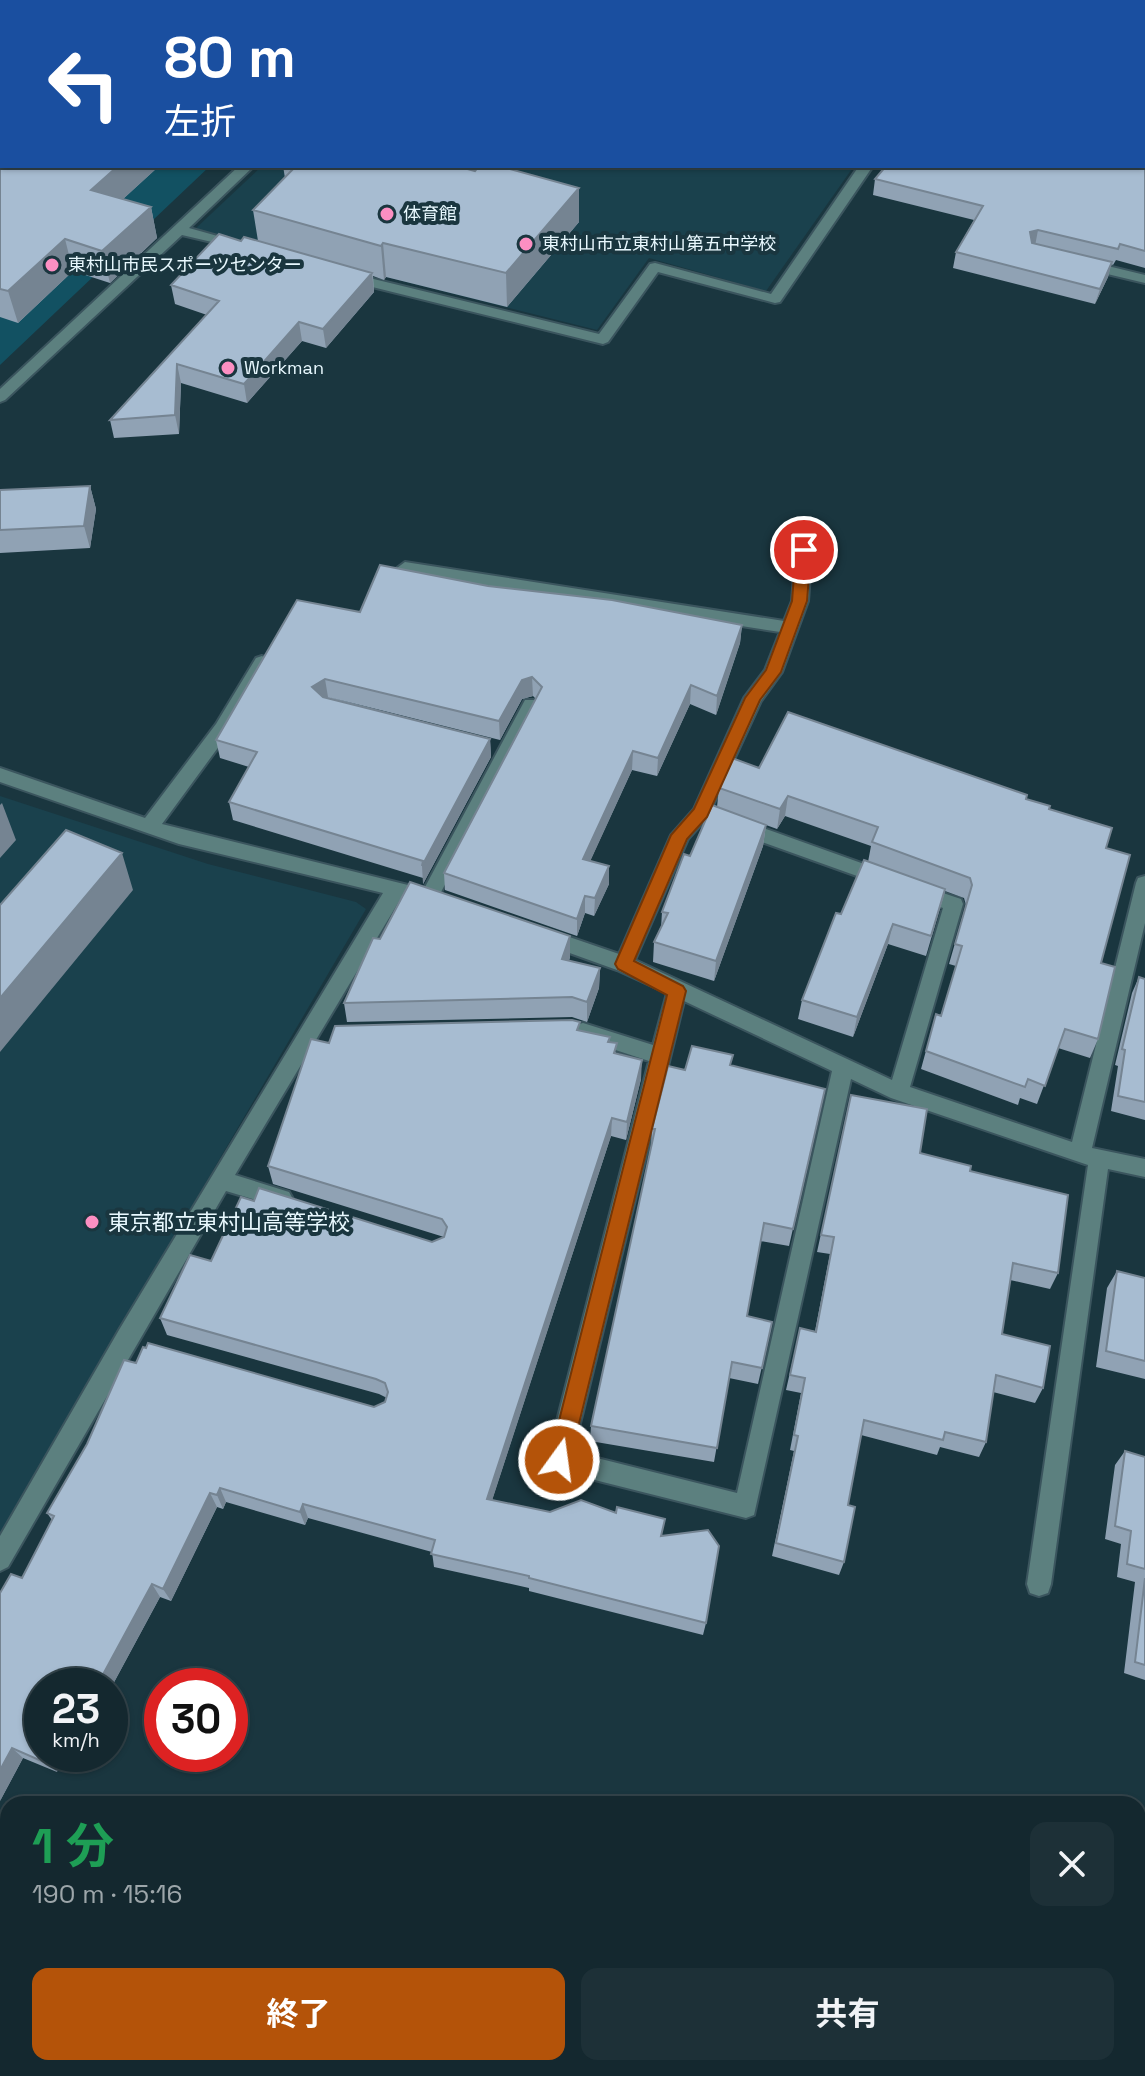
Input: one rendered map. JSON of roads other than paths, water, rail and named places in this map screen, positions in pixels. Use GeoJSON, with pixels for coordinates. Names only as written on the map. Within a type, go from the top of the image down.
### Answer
{"type":"FeatureCollection","features":[{"type":"Feature","properties":{"kind":"street"},"geometry":{"type":"LineString","coordinates":[[0,397],[245,168]]}},
{"type":"Feature","properties":{"kind":"street"},"geometry":{"type":"LineString","coordinates":[[328,271],[603,339],[655,267],[775,299],[865,168]]}},
{"type":"Feature","properties":{"kind":"street"},"geometry":{"type":"LineString","coordinates":[[180,230],[254,251]]}},
{"type":"Feature","properties":{"kind":"street"},"geometry":{"type":"LineString","coordinates":[[1062,259],[1145,279]]}},
{"type":"Feature","properties":{"kind":"street"},"geometry":{"type":"LineString","coordinates":[[624,964],[680,835],[701,813],[753,698],[773,672],[800,601],[806,524]]}},
{"type":"Feature","properties":{"kind":"street"},"geometry":{"type":"LineString","coordinates":[[405,568],[789,628]]}},
{"type":"Feature","properties":{"kind":"street"},"geometry":{"type":"LineString","coordinates":[[149,827],[222,729],[274,641]]}},
{"type":"Feature","properties":{"kind":"street"},"geometry":{"type":"LineString","coordinates":[[430,896],[498,749],[531,704]]}},
{"type":"Feature","properties":{"kind":"street"},"geometry":{"type":"LineString","coordinates":[[0,775],[179,837],[430,896],[459,907]]}},
{"type":"Feature","properties":{"kind":"street"},"geometry":{"type":"LineString","coordinates":[[701,813],[954,904],[898,1092]]}},
{"type":"Feature","properties":{"kind":"street"},"geometry":{"type":"LineString","coordinates":[[1039,1584],[1090,1156],[1145,883]]}},
{"type":"Feature","properties":{"kind":"street"},"geometry":{"type":"LineString","coordinates":[[0,1559],[135,1339],[221,1180],[396,889]]}},
{"type":"Feature","properties":{"kind":"street"},"geometry":{"type":"LineString","coordinates":[[534,933],[624,964],[898,1092],[1090,1156],[1145,1168]]}},
{"type":"Feature","properties":{"kind":"street"},"geometry":{"type":"LineString","coordinates":[[677,991],[559,1460],[746,1507],[843,1068]]}},
{"type":"Feature","properties":{"kind":"street"},"geometry":{"type":"LineString","coordinates":[[556,1028],[572,1028],[660,1056]]}},
{"type":"Feature","properties":{"kind":"street"},"geometry":{"type":"LineString","coordinates":[[308,1035],[339,1035]]}},
{"type":"Feature","properties":{"kind":"street"},"geometry":{"type":"LineString","coordinates":[[221,1180],[298,1204]]}},
{"type":"Feature","properties":{"kind":"place","name":"体育館"},"geometry":{"type":"Point","coordinates":[387,214]}},
{"type":"Feature","properties":{"kind":"place","name":"東村山市立東村山第五中学校"},"geometry":{"type":"Point","coordinates":[526,244]}},
{"type":"Feature","properties":{"kind":"place","name":"東村山市民スポーツセンター"},"geometry":{"type":"Point","coordinates":[52,265]}},
{"type":"Feature","properties":{"kind":"place","name":"Workman"},"geometry":{"type":"Point","coordinates":[228,368]}},
{"type":"Feature","properties":{"kind":"place","name":"東京都立東村山高等学校"},"geometry":{"type":"Point","coordinates":[92,1222]}}]}
